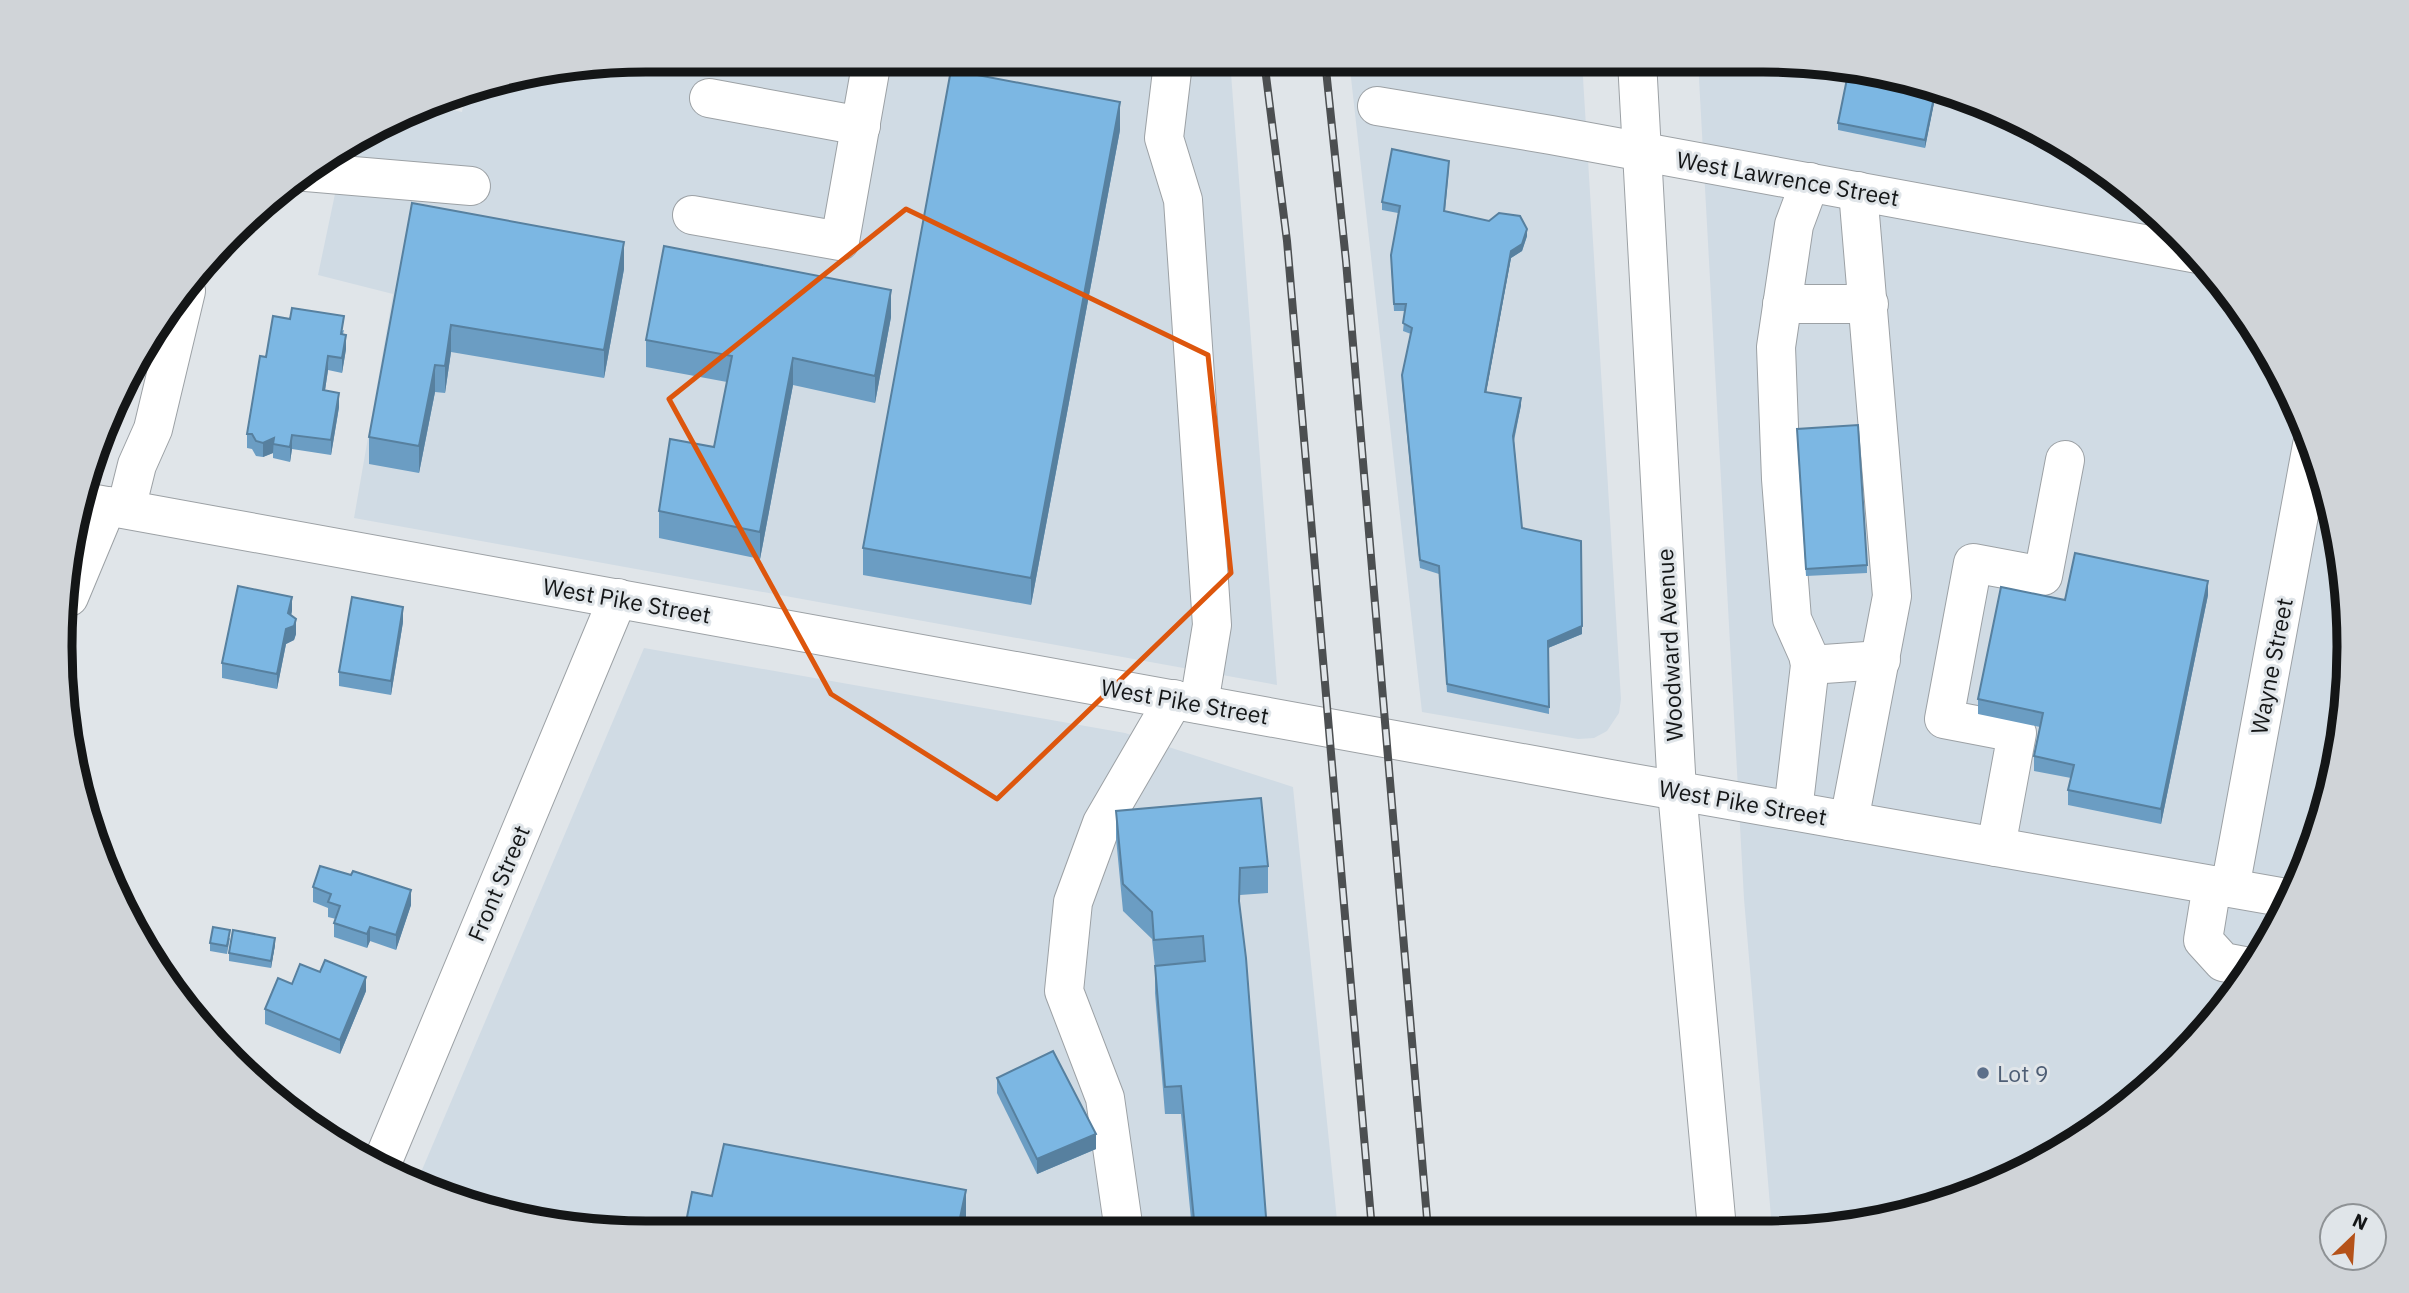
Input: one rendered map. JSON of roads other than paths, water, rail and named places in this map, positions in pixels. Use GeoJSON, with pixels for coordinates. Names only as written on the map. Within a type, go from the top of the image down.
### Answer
{"type":"FeatureCollection","features":[{"type":"Feature","properties":{"kind":"street"},"geometry":{"type":"LineString","coordinates":[[692,215],[840,241],[870,72]]}},
{"type":"Feature","properties":{"kind":"street"},"geometry":{"type":"LineString","coordinates":[[1123,1221],[1105,1098],[1064,991],[1073,902],[1102,823],[1186,701],[1212,625],[1183,200],[1164,138],[1174,72]]}},
{"type":"Feature","properties":{"kind":"street","name":"Woodward Avenue"},"geometry":{"type":"LineString","coordinates":[[1637,72],[1677,791],[1716,1221]]}},
{"type":"Feature","properties":{"kind":"street"},"geometry":{"type":"LineString","coordinates":[[709,98],[861,126]]}},
{"type":"Feature","properties":{"kind":"street","name":"West Lawrence Street"},"geometry":{"type":"LineString","coordinates":[[1377,106],[2179,250]]}},
{"type":"Feature","properties":{"kind":"street"},"geometry":{"type":"LineString","coordinates":[[321,173],[471,186]]}},
{"type":"Feature","properties":{"kind":"street"},"geometry":{"type":"LineString","coordinates":[[1793,811],[1810,665],[1792,619],[1781,479],[1776,346],[1794,225],[1810,182]]}},
{"type":"Feature","properties":{"kind":"street"},"geometry":{"type":"LineString","coordinates":[[1849,821],[1892,596],[1858,191]]}},
{"type":"Feature","properties":{"kind":"street"},"geometry":{"type":"LineString","coordinates":[[1782,304],[1869,304]]}},
{"type":"Feature","properties":{"kind":"street"},"geometry":{"type":"LineString","coordinates":[[76,578],[104,505],[136,465],[153,429],[181,310]]}},
{"type":"Feature","properties":{"kind":"street"},"geometry":{"type":"LineString","coordinates":[[1996,847],[2017,733],[1944,719],[1973,563],[2043,576],[2065,460]]}},
{"type":"Feature","properties":{"kind":"street","name":"Wayne Street"},"geometry":{"type":"LineString","coordinates":[[2240,965],[2223,962],[2203,940],[2221,886],[2308,465]]}},
{"type":"Feature","properties":{"kind":"street","name":"West Pike Street"},"geometry":{"type":"LineString","coordinates":[[104,505],[1677,791],[2280,897]]}},
{"type":"Feature","properties":{"kind":"street","name":"Front Street"},"geometry":{"type":"LineString","coordinates":[[384,1158],[618,598]]}},
{"type":"Feature","properties":{"kind":"street"},"geometry":{"type":"LineString","coordinates":[[1810,665],[1881,660]]}},
{"type":"Feature","properties":{"kind":"railway"},"geometry":{"type":"LineString","coordinates":[[1266,72],[1287,241],[1371,1221]]}},
{"type":"Feature","properties":{"kind":"railway"},"geometry":{"type":"LineString","coordinates":[[1326,72],[1346,261],[1427,1221]]}},
{"type":"Feature","properties":{"kind":"place","name":"Lot 9"},"geometry":{"type":"Point","coordinates":[1983,1073]}}]}
